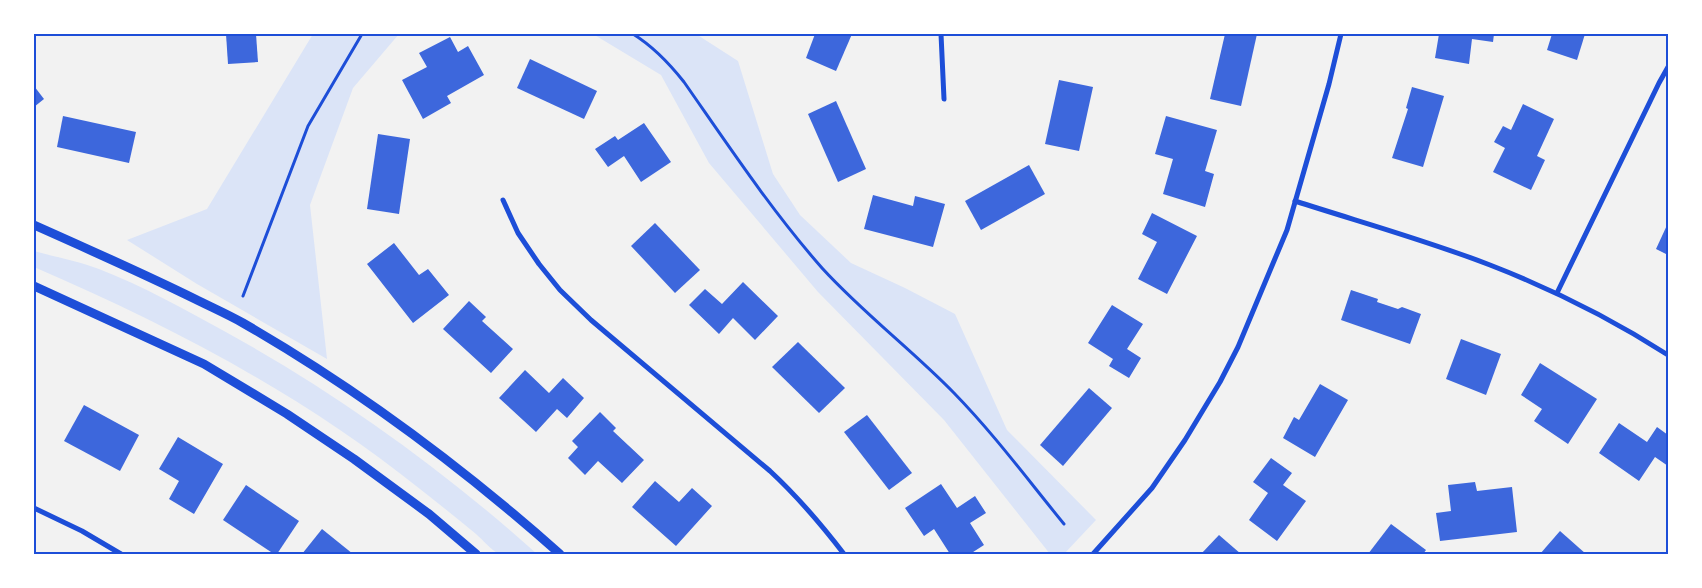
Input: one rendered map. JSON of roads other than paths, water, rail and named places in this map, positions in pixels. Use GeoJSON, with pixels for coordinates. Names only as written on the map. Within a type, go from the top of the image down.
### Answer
{"type":"FeatureCollection","features":[{"type":"Feature","properties":{"kind":"street"},"geometry":{"type":"LineString","coordinates":[[941,34],[944,99]]}},
{"type":"Feature","properties":{"kind":"street"},"geometry":{"type":"LineString","coordinates":[[1093,554],[1152,488],[1185,440],[1220,382],[1238,347],[1287,230],[1329,84],[1341,34]]}},
{"type":"Feature","properties":{"kind":"street"},"geometry":{"type":"LineString","coordinates":[[1557,293],[1668,67]]}},
{"type":"Feature","properties":{"kind":"street"},"geometry":{"type":"LineString","coordinates":[[503,200],[518,233],[560,290],[591,320],[777,477],[797,496],[844,554]]}},
{"type":"Feature","properties":{"kind":"street"},"geometry":{"type":"LineString","coordinates":[[1295,201],[1489,264],[1557,293],[1605,318],[1668,355]]}},
{"type":"Feature","properties":{"kind":"street"},"geometry":{"type":"LineString","coordinates":[[34,225],[163,283],[241,322],[312,365],[379,410],[444,458],[512,512],[560,554]]}},
{"type":"Feature","properties":{"kind":"street"},"geometry":{"type":"LineString","coordinates":[[34,286],[204,364],[287,414],[354,459],[414,503],[476,554]]}},
{"type":"Feature","properties":{"kind":"street"},"geometry":{"type":"LineString","coordinates":[[34,508],[82,531],[121,554]]}}]}
